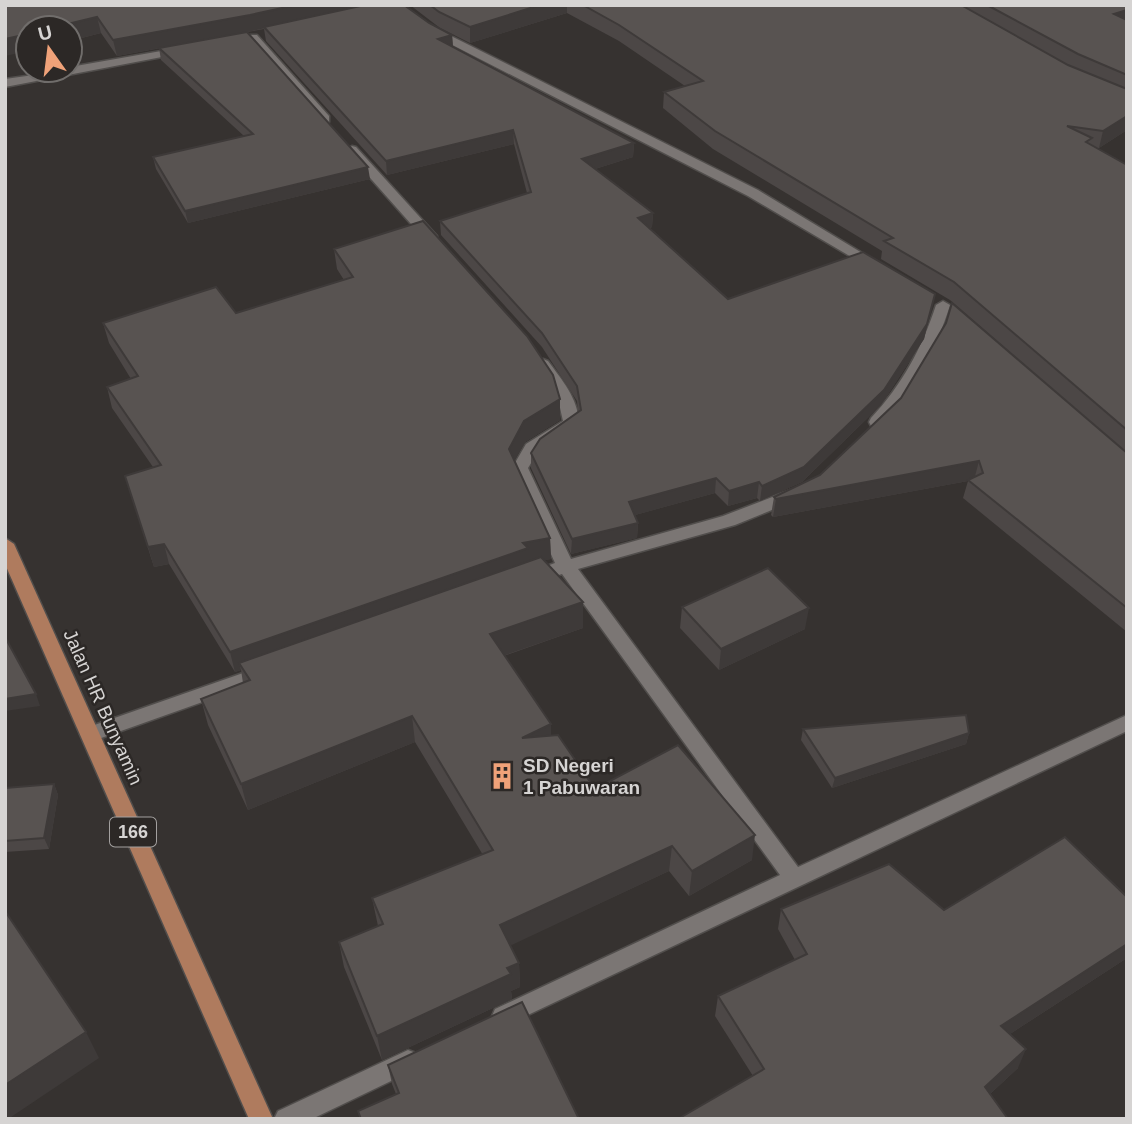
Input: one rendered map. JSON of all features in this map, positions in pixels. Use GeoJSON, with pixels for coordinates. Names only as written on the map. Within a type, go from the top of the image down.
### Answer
{"type":"FeatureCollection","features":[{"type":"Feature","properties":{"kind":"main road","name":"Jalan HR Bunyamin"},"geometry":{"type":"LineString","coordinates":[[5,544],[261,1119]]}},
{"type":"Feature","properties":{"kind":"street"},"geometry":{"type":"LineString","coordinates":[[417,19],[435,32],[753,193],[884,270]]}},
{"type":"Feature","properties":{"kind":"street"},"geometry":{"type":"LineString","coordinates":[[254,37],[441,249]]}},
{"type":"Feature","properties":{"kind":"street"},"geometry":{"type":"LineString","coordinates":[[5,83],[201,47]]}},
{"type":"Feature","properties":{"kind":"street"},"geometry":{"type":"LineString","coordinates":[[869,430],[889,410],[933,340],[942,305]]}},
{"type":"Feature","properties":{"kind":"street"},"geometry":{"type":"LineString","coordinates":[[535,352],[565,398],[572,415],[571,423],[532,448],[520,468],[565,565],[794,878]]}},
{"type":"Feature","properties":{"kind":"street"},"geometry":{"type":"LineString","coordinates":[[514,583],[565,565],[686,535],[753,514],[809,488]]}},
{"type":"Feature","properties":{"kind":"street"},"geometry":{"type":"LineString","coordinates":[[90,734],[282,666]]}},
{"type":"Feature","properties":{"kind":"street"},"geometry":{"type":"LineString","coordinates":[[484,1025],[1127,722]]}},
{"type":"Feature","properties":{"kind":"street"},"geometry":{"type":"LineString","coordinates":[[286,1119],[422,1054]]}},
{"type":"Feature","properties":{"kind":"building"},"geometry":{"type":"Polygon","coordinates":[[[5,5],[296,5],[113,40],[97,17],[84,20],[84,14],[14,14],[14,37],[5,39],[5,5]]]}},
{"type":"Feature","properties":{"kind":"building"},"geometry":{"type":"Polygon","coordinates":[[[365,5],[404,5],[452,35],[438,39],[634,143],[582,159],[653,213],[638,218],[728,299],[863,252],[935,294],[927,324],[884,390],[804,467],[762,486],[759,482],[729,491],[716,478],[629,502],[638,523],[572,539],[531,453],[540,439],[581,410],[577,386],[542,333],[440,221],[531,192],[513,130],[386,161],[264,27],[365,5]]]}},
{"type":"Feature","properties":{"kind":"building"},"geometry":{"type":"Polygon","coordinates":[[[430,5],[540,5],[470,27],[430,5]]]}},
{"type":"Feature","properties":{"kind":"building"},"geometry":{"type":"Polygon","coordinates":[[[583,5],[961,5],[1068,65],[1127,89],[1127,116],[1103,131],[1067,126],[1092,138],[1086,142],[1127,165],[1127,430],[954,282],[884,241],[893,238],[715,131],[664,92],[703,81],[619,25],[583,5]]]}},
{"type":"Feature","properties":{"kind":"building"},"geometry":{"type":"Polygon","coordinates":[[[987,5],[1127,5],[1127,10],[1114,14],[1127,20],[1127,75],[1078,54],[987,5]]]}},
{"type":"Feature","properties":{"kind":"building"},"geometry":{"type":"Polygon","coordinates":[[[247,32],[368,167],[185,211],[153,157],[253,134],[159,48],[247,32]]]}},
{"type":"Feature","properties":{"kind":"building"},"geometry":{"type":"Polygon","coordinates":[[[423,221],[527,336],[553,375],[560,399],[524,421],[509,449],[550,538],[523,543],[528,548],[230,652],[164,544],[148,547],[125,476],[161,465],[107,387],[138,376],[103,323],[216,287],[236,313],[353,277],[334,249],[423,221]]]}},
{"type":"Feature","properties":{"kind":"building"},"geometry":{"type":"Polygon","coordinates":[[[952,303],[1127,453],[1127,608],[968,480],[983,473],[979,461],[776,499],[774,497],[820,475],[901,398],[946,323],[952,303]]]}},
{"type":"Feature","properties":{"kind":"building"},"geometry":{"type":"Polygon","coordinates":[[[541,557],[583,602],[490,634],[551,724],[522,738],[558,735],[595,789],[678,745],[755,835],[692,871],[672,846],[500,925],[519,963],[507,968],[511,974],[377,1036],[339,942],[383,924],[372,898],[493,850],[412,716],[241,784],[201,699],[250,680],[239,663],[541,557]]]}},
{"type":"Feature","properties":{"kind":"building"},"geometry":{"type":"Polygon","coordinates":[[[768,568],[809,608],[721,649],[682,607],[768,568]]]}},
{"type":"Feature","properties":{"kind":"building"},"geometry":{"type":"Polygon","coordinates":[[[5,637],[36,694],[5,699],[5,637]]]}},
{"type":"Feature","properties":{"kind":"building"},"geometry":{"type":"Polygon","coordinates":[[[966,715],[969,733],[835,778],[803,729],[966,715]]]}},
{"type":"Feature","properties":{"kind":"building"},"geometry":{"type":"Polygon","coordinates":[[[54,784],[44,838],[5,841],[5,788],[54,784]]]}},
{"type":"Feature","properties":{"kind":"building"},"geometry":{"type":"Polygon","coordinates":[[[1065,837],[1127,897],[1127,944],[1001,1026],[1026,1049],[985,1087],[1008,1119],[678,1119],[764,1069],[718,996],[807,954],[781,909],[889,864],[944,910],[1065,837]]]}},
{"type":"Feature","properties":{"kind":"building"},"geometry":{"type":"Polygon","coordinates":[[[5,911],[86,1032],[5,1085],[5,911]]]}},
{"type":"Feature","properties":{"kind":"building"},"geometry":{"type":"Polygon","coordinates":[[[522,1002],[579,1119],[361,1119],[358,1111],[399,1093],[388,1065],[522,1002]]]}},
{"type":"Feature","properties":{"kind":"place","name":"SD Negeri 1 Pabuwaran"},"geometry":{"type":"Point","coordinates":[502,776]}}]}
